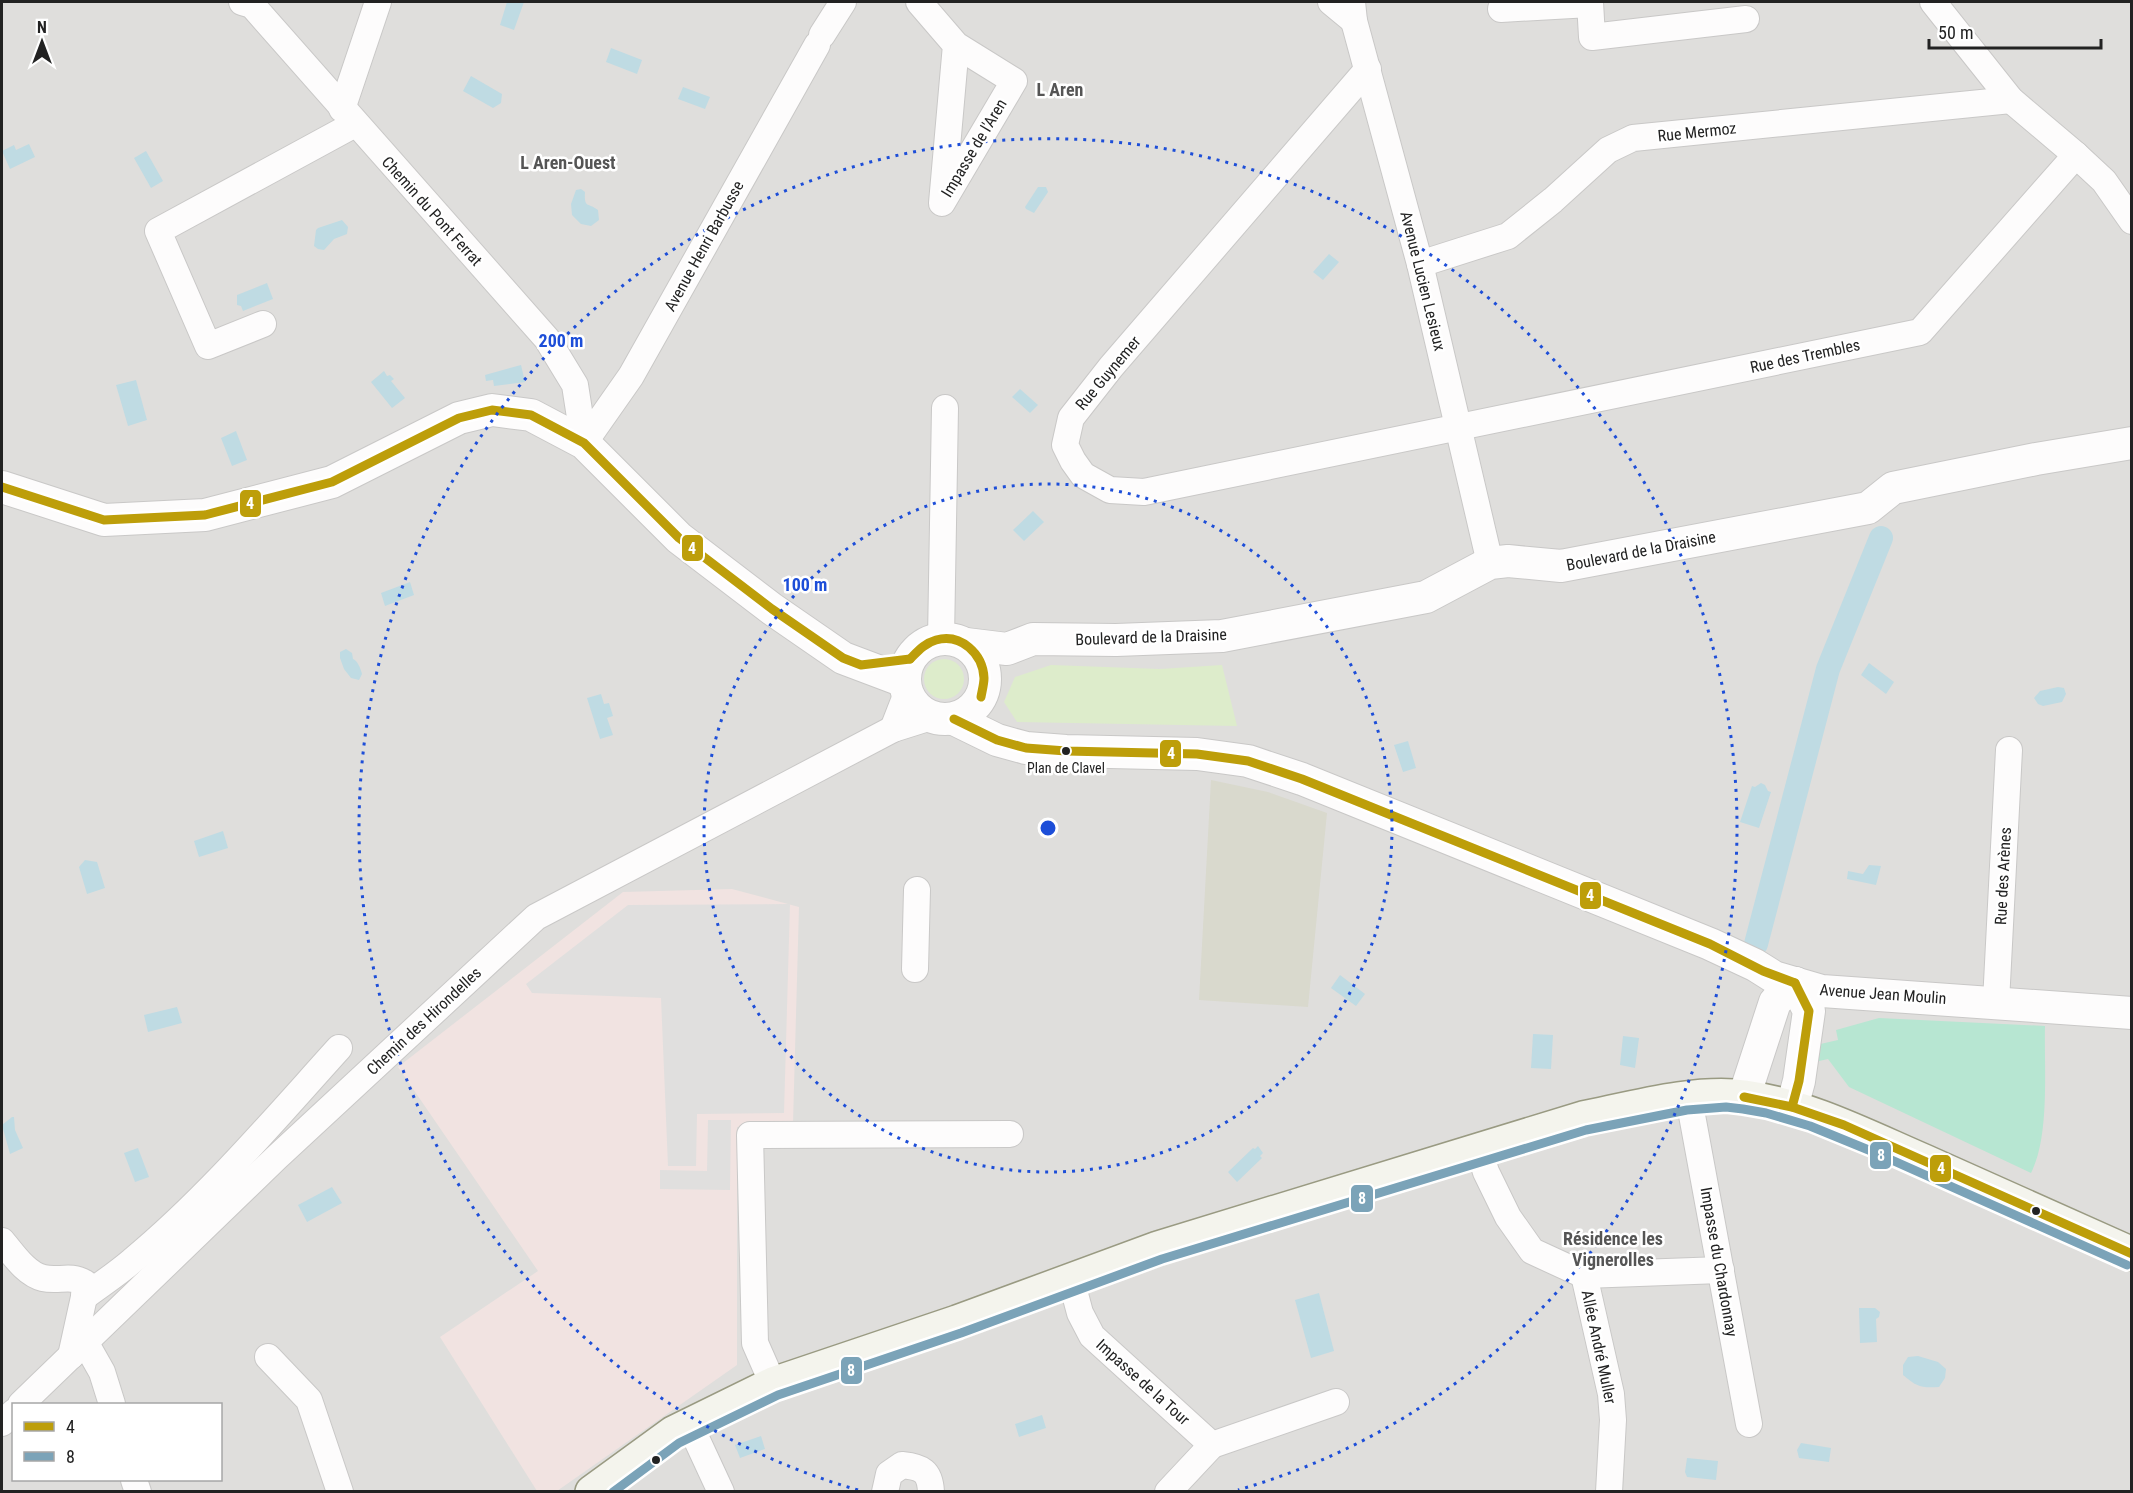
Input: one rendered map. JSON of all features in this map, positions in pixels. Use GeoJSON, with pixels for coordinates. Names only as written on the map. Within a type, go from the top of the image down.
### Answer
{"type":"FeatureCollection","features":[{"type":"Feature","properties":{"kind":"main road"},"geometry":{"type":"LineString","coordinates":[[567,1491],[681,1407],[952,1308],[1071,1279],[1158,1248],[1583,1118],[1652,1104],[1689,1099],[1744,1097],[1792,1107],[1844,1125],[2132,1254]]}},
{"type":"Feature","properties":{"kind":"main road"},"geometry":{"type":"LineString","coordinates":[[592,1491],[689,1423],[769,1376]]}},
{"type":"Feature","properties":{"kind":"street","name":"Chemin du Pont Ferrat"},"geometry":{"type":"LineString","coordinates":[[242,2],[252,5],[547,339],[575,385],[584,443]]}},
{"type":"Feature","properties":{"kind":"street"},"geometry":{"type":"LineString","coordinates":[[263,324],[208,346],[158,231],[349,116],[378,2]]}},
{"type":"Feature","properties":{"kind":"street","name":"Avenue Henri Barbusse"},"geometry":{"type":"LineString","coordinates":[[584,443],[631,376],[819,40],[843,2]]}},
{"type":"Feature","properties":{"kind":"street","name":"Impasse de l'Aren"},"geometry":{"type":"LineString","coordinates":[[919,2],[956,45],[1014,81],[942,203],[956,45]]}},
{"type":"Feature","properties":{"kind":"street"},"geometry":{"type":"LineString","coordinates":[[1331,2],[1353,11]]}},
{"type":"Feature","properties":{"kind":"street"},"geometry":{"type":"LineString","coordinates":[[1501,9],[1590,3],[1592,37],[1746,19]]}},
{"type":"Feature","properties":{"kind":"street"},"geometry":{"type":"LineString","coordinates":[[1944,6],[2011,100],[2104,181],[2132,221]]}},
{"type":"Feature","properties":{"kind":"street","name":"Avenue Lucien Lesieux"},"geometry":{"type":"LineString","coordinates":[[1353,11],[1420,264],[1490,563]]}},
{"type":"Feature","properties":{"kind":"street","name":"Rue Guynemer"},"geometry":{"type":"LineString","coordinates":[[1368,69],[1112,367],[1071,418],[1065,445],[1072,461],[1083,475],[1110,490],[1144,492],[1458,428]]}},
{"type":"Feature","properties":{"kind":"street","name":"Rue Mermoz"},"geometry":{"type":"LineString","coordinates":[[1420,264],[1508,236],[1553,200],[1608,150],[1634,138],[2011,100]]}},
{"type":"Feature","properties":{"kind":"street","name":"Rue des Trembles"},"geometry":{"type":"LineString","coordinates":[[1458,428],[1920,332],[2076,155]]}},
{"type":"Feature","properties":{"kind":"street"},"geometry":{"type":"LineString","coordinates":[[945,408],[953,641]]}},
{"type":"Feature","properties":{"kind":"street"},"geometry":{"type":"LineString","coordinates":[[2,488],[104,520],[205,514],[332,482],[459,418],[492,411],[531,415],[584,443],[679,538],[810,636],[843,658],[907,678]]}},
{"type":"Feature","properties":{"kind":"street","name":"Boulevard de la Draisine"},"geometry":{"type":"LineString","coordinates":[[953,641],[1007,648],[1033,639],[1116,640],[1214,636],[1287,624],[1426,597],[1490,563],[1508,561],[1561,566],[1868,508],[1893,488],[2036,459],[2132,443]]}},
{"type":"Feature","properties":{"kind":"street"},"geometry":{"type":"LineString","coordinates":[[893,729],[907,678],[923,645],[953,641],[975,652],[982,662],[983,685],[997,740]]}},
{"type":"Feature","properties":{"kind":"street"},"geometry":{"type":"LineString","coordinates":[[907,678],[912,703],[921,712],[942,718],[965,714],[975,707],[983,685],[1007,648]]}},
{"type":"Feature","properties":{"kind":"street","name":"Chemin des Hirondelles"},"geometry":{"type":"LineString","coordinates":[[22,1403],[276,1158],[536,917],[893,729],[942,718]]}},
{"type":"Feature","properties":{"kind":"street","name":"Avenue Jean Moulin"},"geometry":{"type":"LineString","coordinates":[[942,718],[997,740],[1026,748],[1066,752],[1197,754],[1248,761],[1302,779],[1701,940],[1755,965],[1774,977],[1822,991],[2132,1013]]}},
{"type":"Feature","properties":{"kind":"street","name":"Rue des Arènes"},"geometry":{"type":"LineString","coordinates":[[1996,1002],[2009,750]]}},
{"type":"Feature","properties":{"kind":"street"},"geometry":{"type":"LineString","coordinates":[[915,969],[917,890]]}},
{"type":"Feature","properties":{"kind":"street"},"geometry":{"type":"LineString","coordinates":[[1744,1097],[1775,1002],[1795,983],[1809,1011],[1799,1081],[1792,1107]]}},
{"type":"Feature","properties":{"kind":"street"},"geometry":{"type":"LineString","coordinates":[[84,1297],[132,1261],[196,1201],[339,1048]]}},
{"type":"Feature","properties":{"kind":"street","name":"Impasse du Chardonnay"},"geometry":{"type":"LineString","coordinates":[[1689,1099],[1749,1424]]}},
{"type":"Feature","properties":{"kind":"street"},"geometry":{"type":"LineString","coordinates":[[769,1376],[755,1343],[750,1135],[1010,1134]]}},
{"type":"Feature","properties":{"kind":"street","name":"Allée André Muller"},"geometry":{"type":"LineString","coordinates":[[1479,1150],[1486,1172],[1508,1217],[1532,1251],[1584,1275],[1721,1270]]}},
{"type":"Feature","properties":{"kind":"street"},"geometry":{"type":"LineString","coordinates":[[2,1241],[22,1265],[43,1278],[76,1278],[85,1283],[78,1349],[102,1372],[112,1403]]}},
{"type":"Feature","properties":{"kind":"street","name":"Allée André Muller"},"geometry":{"type":"LineString","coordinates":[[1584,1275],[1611,1394],[1614,1420],[1609,1491]]}},
{"type":"Feature","properties":{"kind":"street","name":"Impasse de la Tour"},"geometry":{"type":"LineString","coordinates":[[1071,1279],[1080,1313],[1092,1336],[1212,1445]]}},
{"type":"Feature","properties":{"kind":"street"},"geometry":{"type":"LineString","coordinates":[[268,1357],[309,1400],[340,1491]]}},
{"type":"Feature","properties":{"kind":"street"},"geometry":{"type":"LineString","coordinates":[[1168,1491],[1212,1445],[1336,1402]]}},
{"type":"Feature","properties":{"kind":"street"},"geometry":{"type":"LineString","coordinates":[[689,1423],[721,1491]]}},
{"type":"Feature","properties":{"kind":"street"},"geometry":{"type":"LineString","coordinates":[[883,1491],[889,1474],[902,1465],[919,1467],[931,1479],[931,1491]]}},
{"type":"Feature","properties":{"kind":"shaded area"},"geometry":{"type":"Polygon","coordinates":[[[2,2],[2131,2],[2131,1491],[2,1492],[2,2]]]}},
{"type":"Feature","properties":{"kind":"shaded area"},"geometry":{"type":"Polygon","coordinates":[[[1211,780],[1268,792],[1327,813],[1308,1007],[1199,1000],[1211,780]]]}},
{"type":"Feature","properties":{"kind":"shaded area"},"geometry":{"type":"Polygon","coordinates":[[[732,889],[799,907],[793,1123],[737,1127],[737,1365],[557,1491],[537,1491],[440,1337],[538,1271],[398,1067],[623,892],[732,889]]]}},
{"type":"Feature","properties":{"kind":"shaded area"},"geometry":{"type":"Polygon","coordinates":[[[790,904],[784,1113],[697,1114],[696,1166],[668,1166],[661,998],[532,993],[526,984],[628,905],[790,904]]]}},
{"type":"Feature","properties":{"kind":"shaded area"},"geometry":{"type":"Polygon","coordinates":[[[708,1120],[731,1120],[730,1190],[660,1189],[660,1170],[707,1171],[708,1120]]]}},
{"type":"Feature","properties":{"kind":"green space"},"geometry":{"type":"Polygon","coordinates":[[[944,659],[952,660],[958,665],[963,671],[963,687],[958,693],[952,698],[944,699],[936,698],[930,693],[925,687],[924,679],[925,671],[930,665],[936,660],[944,659]]]}},
{"type":"Feature","properties":{"kind":"green space"},"geometry":{"type":"Polygon","coordinates":[[[1051,665],[1160,669],[1222,665],[1237,726],[1017,722],[1004,702],[1015,677],[1051,665]]]}},
{"type":"Feature","properties":{"kind":"green space"},"geometry":{"type":"Polygon","coordinates":[[[1879,1018],[2045,1026],[2044,1121],[2037,1158],[2031,1173],[1849,1087],[1828,1059],[1819,1061],[1816,1045],[1838,1040],[1836,1030],[1879,1018]]]}},
{"type":"Feature","properties":{"kind":"water"},"geometry":{"type":"Polygon","coordinates":[[[507,2],[524,2],[514,30],[500,25],[507,2]]]}},
{"type":"Feature","properties":{"kind":"water"},"geometry":{"type":"Polygon","coordinates":[[[611,48],[642,60],[637,74],[606,62],[611,48]]]}},
{"type":"Feature","properties":{"kind":"water"},"geometry":{"type":"Polygon","coordinates":[[[471,76],[502,94],[501,103],[493,108],[463,91],[471,76]]]}},
{"type":"Feature","properties":{"kind":"water"},"geometry":{"type":"Polygon","coordinates":[[[683,87],[710,97],[705,109],[678,99],[683,87]]]}},
{"type":"Feature","properties":{"kind":"water"},"geometry":{"type":"Polygon","coordinates":[[[29,144],[35,157],[10,169],[2,151],[14,145],[16,150],[29,144]]]}},
{"type":"Feature","properties":{"kind":"water"},"geometry":{"type":"Polygon","coordinates":[[[146,151],[163,181],[151,188],[134,158],[146,151]]]}},
{"type":"Feature","properties":{"kind":"water"},"geometry":{"type":"Polygon","coordinates":[[[1038,187],[1046,187],[1048,192],[1034,213],[1025,207],[1038,187]]]}},
{"type":"Feature","properties":{"kind":"water"},"geometry":{"type":"Polygon","coordinates":[[[581,189],[585,192],[586,203],[598,210],[599,220],[591,226],[581,224],[572,215],[571,204],[576,190],[581,189]]]}},
{"type":"Feature","properties":{"kind":"water"},"geometry":{"type":"Polygon","coordinates":[[[342,220],[348,227],[347,234],[334,239],[324,250],[314,246],[318,228],[342,220]]]}},
{"type":"Feature","properties":{"kind":"water"},"geometry":{"type":"Polygon","coordinates":[[[1329,254],[1339,262],[1323,280],[1313,272],[1329,254]]]}},
{"type":"Feature","properties":{"kind":"water"},"geometry":{"type":"Polygon","coordinates":[[[267,283],[273,299],[243,311],[241,306],[237,305],[237,295],[267,283]]]}},
{"type":"Feature","properties":{"kind":"water"},"geometry":{"type":"Polygon","coordinates":[[[521,365],[525,382],[494,386],[493,380],[486,381],[485,375],[521,365]]]}},
{"type":"Feature","properties":{"kind":"water"},"geometry":{"type":"Polygon","coordinates":[[[384,371],[387,376],[390,375],[394,379],[391,381],[405,398],[392,408],[371,382],[384,371]]]}},
{"type":"Feature","properties":{"kind":"water"},"geometry":{"type":"Polygon","coordinates":[[[136,380],[147,420],[128,426],[116,385],[136,380]]]}},
{"type":"Feature","properties":{"kind":"water"},"geometry":{"type":"Polygon","coordinates":[[[1020,389],[1038,405],[1030,413],[1012,397],[1020,389]]]}},
{"type":"Feature","properties":{"kind":"water"},"geometry":{"type":"Polygon","coordinates":[[[236,431],[247,460],[232,466],[221,438],[236,431]]]}},
{"type":"Feature","properties":{"kind":"water"},"geometry":{"type":"Polygon","coordinates":[[[1033,511],[1044,522],[1024,541],[1013,530],[1033,511]]]}},
{"type":"Feature","properties":{"kind":"water"},"geometry":{"type":"Polygon","coordinates":[[[410,582],[414,595],[385,606],[381,593],[410,582]]]}},
{"type":"Feature","properties":{"kind":"water"},"geometry":{"type":"Polygon","coordinates":[[[346,649],[352,653],[353,659],[360,667],[362,674],[359,680],[351,678],[344,669],[340,652],[346,649]]]}},
{"type":"Feature","properties":{"kind":"water"},"geometry":{"type":"Polygon","coordinates":[[[1869,663],[1894,682],[1886,694],[1861,675],[1869,663]]]}},
{"type":"Feature","properties":{"kind":"water"},"geometry":{"type":"Polygon","coordinates":[[[2064,688],[2066,694],[2062,702],[2043,706],[2038,704],[2034,698],[2040,691],[2064,688]]]}},
{"type":"Feature","properties":{"kind":"water"},"geometry":{"type":"Polygon","coordinates":[[[601,694],[604,704],[609,703],[613,716],[607,718],[613,735],[600,739],[587,698],[601,694]]]}},
{"type":"Feature","properties":{"kind":"water"},"geometry":{"type":"Polygon","coordinates":[[[1408,741],[1416,768],[1403,772],[1394,745],[1408,741]]]}},
{"type":"Feature","properties":{"kind":"water"},"geometry":{"type":"Polygon","coordinates":[[[1761,783],[1771,792],[1759,828],[1740,822],[1752,786],[1755,787],[1761,783]]]}},
{"type":"Feature","properties":{"kind":"water"},"geometry":{"type":"Polygon","coordinates":[[[223,831],[228,848],[199,857],[194,841],[223,831]]]}},
{"type":"Feature","properties":{"kind":"water"},"geometry":{"type":"Polygon","coordinates":[[[85,860],[97,862],[105,888],[87,894],[79,867],[85,860]]]}},
{"type":"Feature","properties":{"kind":"water"},"geometry":{"type":"Polygon","coordinates":[[[1869,865],[1881,866],[1876,885],[1847,879],[1848,871],[1863,874],[1869,865]]]}},
{"type":"Feature","properties":{"kind":"water"},"geometry":{"type":"Polygon","coordinates":[[[1340,975],[1365,994],[1356,1006],[1331,988],[1340,975]]]}},
{"type":"Feature","properties":{"kind":"water"},"geometry":{"type":"Polygon","coordinates":[[[177,1007],[182,1023],[148,1032],[144,1015],[177,1007]]]}},
{"type":"Feature","properties":{"kind":"water"},"geometry":{"type":"Polygon","coordinates":[[[1533,1034],[1553,1035],[1551,1069],[1531,1068],[1533,1034]]]}},
{"type":"Feature","properties":{"kind":"water"},"geometry":{"type":"Polygon","coordinates":[[[1623,1036],[1639,1038],[1635,1068],[1620,1065],[1623,1036]]]}},
{"type":"Feature","properties":{"kind":"water"},"geometry":{"type":"Polygon","coordinates":[[[14,1117],[15,1130],[23,1148],[10,1154],[2,1125],[14,1117]]]}},
{"type":"Feature","properties":{"kind":"water"},"geometry":{"type":"Polygon","coordinates":[[[1258,1146],[1263,1153],[1260,1156],[1262,1158],[1237,1182],[1228,1172],[1258,1146]]]}},
{"type":"Feature","properties":{"kind":"water"},"geometry":{"type":"Polygon","coordinates":[[[138,1148],[149,1177],[135,1182],[124,1153],[138,1148]]]}},
{"type":"Feature","properties":{"kind":"water"},"geometry":{"type":"Polygon","coordinates":[[[332,1187],[342,1203],[307,1222],[298,1205],[332,1187]]]}},
{"type":"Feature","properties":{"kind":"water"},"geometry":{"type":"Polygon","coordinates":[[[1319,1293],[1334,1351],[1311,1358],[1295,1300],[1319,1293]]]}},
{"type":"Feature","properties":{"kind":"water"},"geometry":{"type":"Polygon","coordinates":[[[1859,1308],[1875,1308],[1880,1312],[1876,1319],[1877,1342],[1860,1343],[1859,1308]]]}},
{"type":"Feature","properties":{"kind":"water"},"geometry":{"type":"Polygon","coordinates":[[[1918,1356],[1938,1362],[1946,1369],[1945,1378],[1939,1387],[1920,1386],[1903,1375],[1903,1365],[1908,1357],[1918,1356]]]}},
{"type":"Feature","properties":{"kind":"water"},"geometry":{"type":"Polygon","coordinates":[[[1042,1415],[1046,1428],[1019,1437],[1015,1424],[1042,1415]]]}},
{"type":"Feature","properties":{"kind":"water"},"geometry":{"type":"Polygon","coordinates":[[[761,1436],[765,1449],[740,1458],[735,1445],[761,1436]]]}},
{"type":"Feature","properties":{"kind":"water"},"geometry":{"type":"Polygon","coordinates":[[[1801,1443],[1831,1448],[1829,1462],[1799,1458],[1797,1450],[1801,1443]]]}},
{"type":"Feature","properties":{"kind":"water"},"geometry":{"type":"Polygon","coordinates":[[[1687,1458],[1718,1461],[1716,1480],[1687,1477],[1685,1472],[1687,1458]]]}},
{"type":"Feature","properties":{"kind":"waterway"},"geometry":{"type":"LineString","coordinates":[[1756,944],[1828,669],[1881,538]]}},
{"type":"Feature","properties":{"kind":"transit line","name":"4"},"geometry":{"type":"LineString","coordinates":[[2,487],[104,520],[205,515],[332,482],[459,418],[492,410],[531,415],[584,443],[679,538],[772,609],[843,658],[861,665],[910,659]]}},
{"type":"Feature","properties":{"kind":"transit line","name":"4"},"geometry":{"type":"LineString","coordinates":[[910,659],[932,641],[945,639],[962,643],[975,654],[983,669],[981,697]]}},
{"type":"Feature","properties":{"kind":"transit line","name":"4"},"geometry":{"type":"LineString","coordinates":[[954,719],[997,740],[1026,748],[1197,754],[1248,761],[1302,779],[1710,944],[1763,971],[1795,983]]}},
{"type":"Feature","properties":{"kind":"transit line","name":"4"},"geometry":{"type":"LineString","coordinates":[[1792,1107],[1799,1081],[1809,1011],[1795,983]]}},
{"type":"Feature","properties":{"kind":"transit line","name":"4"},"geometry":{"type":"LineString","coordinates":[[1744,1097],[1792,1107],[1844,1125],[2132,1254]]}},
{"type":"Feature","properties":{"kind":"transit line","name":"8"},"geometry":{"type":"LineString","coordinates":[[613,1492],[679,1443],[778,1395],[961,1333],[1162,1259],[1586,1130],[1687,1110],[1726,1107],[1743,1109],[1810,1126],[2127,1265]]}},
{"type":"Feature","properties":{"kind":"place","name":"Plan de Clavel"},"geometry":{"type":"Point","coordinates":[1066,751]}},
{"type":"Feature","properties":{"kind":"district","name":"L Aren"},"geometry":{"type":"Point","coordinates":[1060,89]}},
{"type":"Feature","properties":{"kind":"district","name":"L Aren-Ouest"},"geometry":{"type":"Point","coordinates":[568,162]}},
{"type":"Feature","properties":{"kind":"district","name":"Résidence les Vignerolles"},"geometry":{"type":"Point","coordinates":[1613,1248]}}]}
